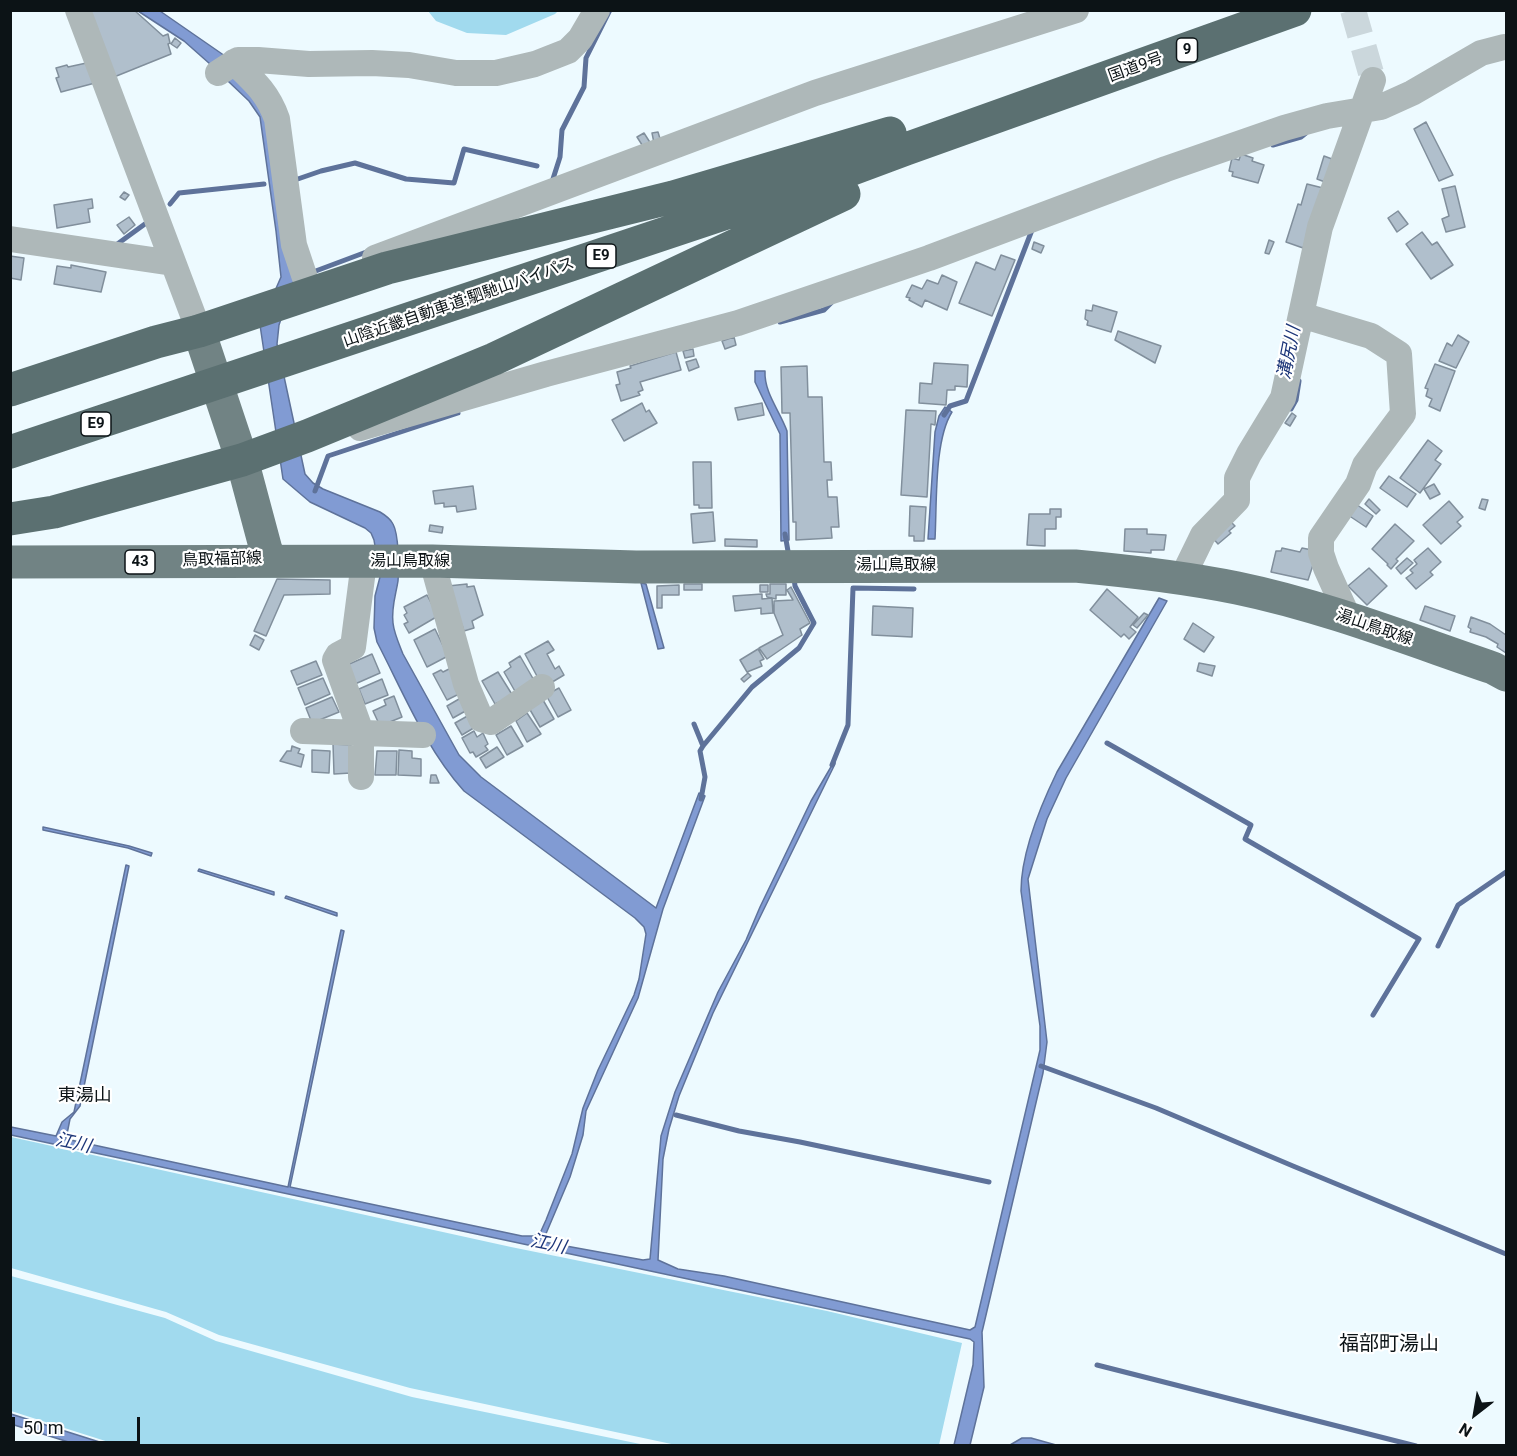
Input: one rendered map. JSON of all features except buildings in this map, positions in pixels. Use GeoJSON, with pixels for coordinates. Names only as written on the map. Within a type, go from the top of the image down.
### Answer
{"type":"FeatureCollection","features":[{"type":"Feature","properties":{"kind":"highway","name":"国道9号"},"geometry":{"type":"LineString","coordinates":[[1078,89],[1295,10]]}},
{"type":"Feature","properties":{"kind":"highway"},"geometry":{"type":"LineString","coordinates":[[10,390],[156,342],[199,331],[387,268],[673,197],[982,105],[1078,89]]}},
{"type":"Feature","properties":{"kind":"highway"},"geometry":{"type":"LineString","coordinates":[[10,519],[54,512],[242,460],[315,433],[494,359],[824,202],[959,148],[1078,89]]}},
{"type":"Feature","properties":{"kind":"highway","name":"山陰近畿自動車道;駟馳山バイパス"},"geometry":{"type":"LineString","coordinates":[[10,452],[179,390],[804,188],[906,149],[1078,89]]}},
{"type":"Feature","properties":{"kind":"highway","name":"山陰近畿自動車道;駟馳山バイパス"},"geometry":{"type":"LineString","coordinates":[[10,437],[179,390]]}},
{"type":"Feature","properties":{"kind":"main road","name":"鳥取福部線"},"geometry":{"type":"LineString","coordinates":[[10,562],[269,561],[242,460],[199,331]]}},
{"type":"Feature","properties":{"kind":"main road","name":"湯山鳥取線"},"geometry":{"type":"LineString","coordinates":[[269,561],[432,561],[636,567],[1074,566],[1182,578],[1238,588],[1348,617],[1493,668],[1506,675]]}},
{"type":"Feature","properties":{"kind":"street"},"geometry":{"type":"LineString","coordinates":[[78,10],[199,331]]}},
{"type":"Feature","properties":{"kind":"street"},"geometry":{"type":"LineString","coordinates":[[301,296],[277,119],[272,105],[259,85],[226,68],[238,60],[258,60],[309,64],[409,65],[456,73],[496,72],[535,64],[568,51],[580,39],[597,10]]}},
{"type":"Feature","properties":{"kind":"street"},"geometry":{"type":"LineString","coordinates":[[301,296],[321,278],[815,93],[1076,10]]}},
{"type":"Feature","properties":{"kind":"street"},"geometry":{"type":"LineString","coordinates":[[315,433],[351,431],[546,374],[738,323],[928,258],[1166,169],[1284,128],[1327,116],[1381,106],[1412,93],[1480,53],[1503,46]]}},
{"type":"Feature","properties":{"kind":"street"},"geometry":{"type":"LineString","coordinates":[[1182,578],[1203,535],[1237,500],[1237,478],[1283,398],[1320,227],[1372,80]]}},
{"type":"Feature","properties":{"kind":"street"},"geometry":{"type":"LineString","coordinates":[[10,239],[173,263]]}},
{"type":"Feature","properties":{"kind":"street"},"geometry":{"type":"LineString","coordinates":[[1301,315],[1371,336],[1399,354],[1403,414],[1365,465],[1358,484],[1321,538],[1321,553],[1326,568],[1348,617]]}},
{"type":"Feature","properties":{"kind":"street"},"geometry":{"type":"LineString","coordinates":[[432,561],[466,684],[482,719],[490,722],[542,687]]}},
{"type":"Feature","properties":{"kind":"street"},"geometry":{"type":"LineString","coordinates":[[361,777],[361,732],[335,660],[338,655],[353,647],[364,562]]}},
{"type":"Feature","properties":{"kind":"street"},"geometry":{"type":"LineString","coordinates":[[303,731],[423,735]]}},
{"type":"Feature","properties":{"kind":"shaded area"},"geometry":{"type":"Polygon","coordinates":[[[428,11],[558,11],[506,35],[467,33],[436,21],[428,11]]]}},
{"type":"Feature","properties":{"kind":"shaded area"},"geometry":{"type":"Polygon","coordinates":[[[11,1137],[511,1247],[827,1311],[962,1343],[939,1445],[676,1445],[410,1388],[219,1335],[166,1312],[11,1268],[11,1137]]]}},
{"type":"Feature","properties":{"kind":"shaded area"},"geometry":{"type":"Polygon","coordinates":[[[11,1276],[165,1318],[216,1341],[412,1397],[645,1445],[118,1445],[11,1411],[11,1276]]]}},
{"type":"Feature","properties":{"kind":"water","name":"江川"},"geometry":{"type":"Polygon","coordinates":[[[138,11],[160,11],[225,56],[269,106],[295,277],[279,325],[277,344],[305,474],[323,489],[380,512],[393,524],[398,560],[398,581],[393,612],[394,631],[403,654],[459,755],[481,777],[656,908],[699,793],[705,796],[663,909],[638,998],[586,1111],[583,1135],[570,1177],[544,1242],[643,1260],[650,1259],[661,1136],[675,1092],[718,992],[746,940],[811,801],[835,760],[713,1013],[679,1096],[663,1159],[658,1260],[678,1269],[724,1276],[970,1330],[975,1327],[1040,1050],[1040,1026],[1021,891],[1024,861],[1039,814],[1057,772],[1159,598],[1167,601],[1066,778],[1047,819],[1028,879],[1047,1042],[1043,1073],[982,1332],[984,1387],[970,1445],[954,1445],[973,1365],[974,1342],[970,1339],[11,1135],[11,1127],[56,1136],[62,1122],[74,1112],[126,865],[129,866],[80,1106],[70,1119],[66,1139],[288,1187],[341,930],[344,931],[290,1187],[522,1236],[534,1236],[541,1231],[546,1220],[572,1154],[583,1108],[598,1070],[634,995],[639,979],[646,934],[644,927],[635,918],[464,791],[450,775],[416,720],[377,642],[374,628],[375,596],[380,577],[371,533],[310,502],[283,479],[260,325],[281,277],[260,117],[249,101],[184,41],[138,11]]]}},
{"type":"Feature","properties":{"kind":"water"},"geometry":{"type":"Polygon","coordinates":[[[755,371],[765,371],[767,387],[787,431],[789,540],[781,541],[780,434],[755,382],[755,371]]]}},
{"type":"Feature","properties":{"kind":"water"},"geometry":{"type":"Polygon","coordinates":[[[945,407],[952,412],[946,424],[939,455],[935,539],[928,539],[935,432],[939,416],[945,407]]]}},
{"type":"Feature","properties":{"kind":"water"},"geometry":{"type":"Polygon","coordinates":[[[641,583],[646,584],[664,648],[658,649],[641,583]]]}},
{"type":"Feature","properties":{"kind":"water"},"geometry":{"type":"Polygon","coordinates":[[[43,827],[152,853],[151,856],[128,848],[43,830],[43,827]]]}},
{"type":"Feature","properties":{"kind":"water"},"geometry":{"type":"Polygon","coordinates":[[[199,869],[274,892],[274,895],[198,871],[199,869]]]}},
{"type":"Feature","properties":{"kind":"water"},"geometry":{"type":"Polygon","coordinates":[[[286,896],[337,913],[337,916],[285,898],[286,896]]]}},
{"type":"Feature","properties":{"kind":"water"},"geometry":{"type":"Polygon","coordinates":[[[11,1414],[109,1445],[78,1445],[11,1424],[11,1414]]]}},
{"type":"Feature","properties":{"kind":"water"},"geometry":{"type":"Polygon","coordinates":[[[1022,1438],[1031,1438],[1056,1445],[1010,1445],[1022,1438]]]}},
{"type":"Feature","properties":{"kind":"waterway"},"geometry":{"type":"LineString","coordinates":[[552,182],[560,157],[562,130],[584,87],[586,58],[610,10]]}},
{"type":"Feature","properties":{"kind":"waterway"},"geometry":{"type":"LineString","coordinates":[[1273,145],[1301,137],[1306,133]]}},
{"type":"Feature","properties":{"kind":"waterway"},"geometry":{"type":"LineString","coordinates":[[292,181],[355,163],[406,179],[454,183],[464,149],[537,166]]}},
{"type":"Feature","properties":{"kind":"waterway"},"geometry":{"type":"LineString","coordinates":[[170,204],[179,193],[264,184]]}},
{"type":"Feature","properties":{"kind":"waterway"},"geometry":{"type":"LineString","coordinates":[[116,245],[149,221]]}},
{"type":"Feature","properties":{"kind":"waterway"},"geometry":{"type":"LineString","coordinates":[[944,415],[950,406],[966,401],[1032,230]]}},
{"type":"Feature","properties":{"kind":"waterway"},"geometry":{"type":"LineString","coordinates":[[313,272],[369,251]]}},
{"type":"Feature","properties":{"kind":"waterway"},"geometry":{"type":"LineString","coordinates":[[780,322],[824,310],[832,302]]}},
{"type":"Feature","properties":{"kind":"waterway","name":"溝尻川"},"geometry":{"type":"LineString","coordinates":[[1291,409],[1296,400],[1299,381]]}},
{"type":"Feature","properties":{"kind":"waterway"},"geometry":{"type":"LineString","coordinates":[[315,491],[328,456],[458,413]]}},
{"type":"Feature","properties":{"kind":"waterway"},"geometry":{"type":"LineString","coordinates":[[785,534],[789,557]]}},
{"type":"Feature","properties":{"kind":"waterway"},"geometry":{"type":"LineString","coordinates":[[701,799],[705,777],[700,751],[703,746],[752,687],[799,648],[814,623],[795,586],[794,578]]}},
{"type":"Feature","properties":{"kind":"waterway"},"geometry":{"type":"LineString","coordinates":[[832,765],[848,725],[853,588],[914,589]]}},
{"type":"Feature","properties":{"kind":"waterway"},"geometry":{"type":"LineString","coordinates":[[694,724],[703,746]]}},
{"type":"Feature","properties":{"kind":"waterway"},"geometry":{"type":"LineString","coordinates":[[1107,743],[1251,825],[1245,839],[1419,939],[1373,1015]]}},
{"type":"Feature","properties":{"kind":"waterway"},"geometry":{"type":"LineString","coordinates":[[1438,946],[1458,905],[1506,872]]}},
{"type":"Feature","properties":{"kind":"waterway"},"geometry":{"type":"LineString","coordinates":[[1041,1066],[1156,1108],[1506,1254]]}},
{"type":"Feature","properties":{"kind":"waterway"},"geometry":{"type":"LineString","coordinates":[[676,1115],[739,1131],[989,1182]]}},
{"type":"Feature","properties":{"kind":"waterway"},"geometry":{"type":"LineString","coordinates":[[1097,1365],[1416,1446]]}},
{"type":"Feature","properties":{"kind":"tunnel"},"geometry":{"type":"LineString","coordinates":[[1353,10],[1373,80]]}},
{"type":"Feature","properties":{"kind":"district","name":"東湯山"},"geometry":{"type":"Point","coordinates":[85,1096]}},
{"type":"Feature","properties":{"kind":"district","name":"福部町湯山"},"geometry":{"type":"Point","coordinates":[1389,1345]}}]}
